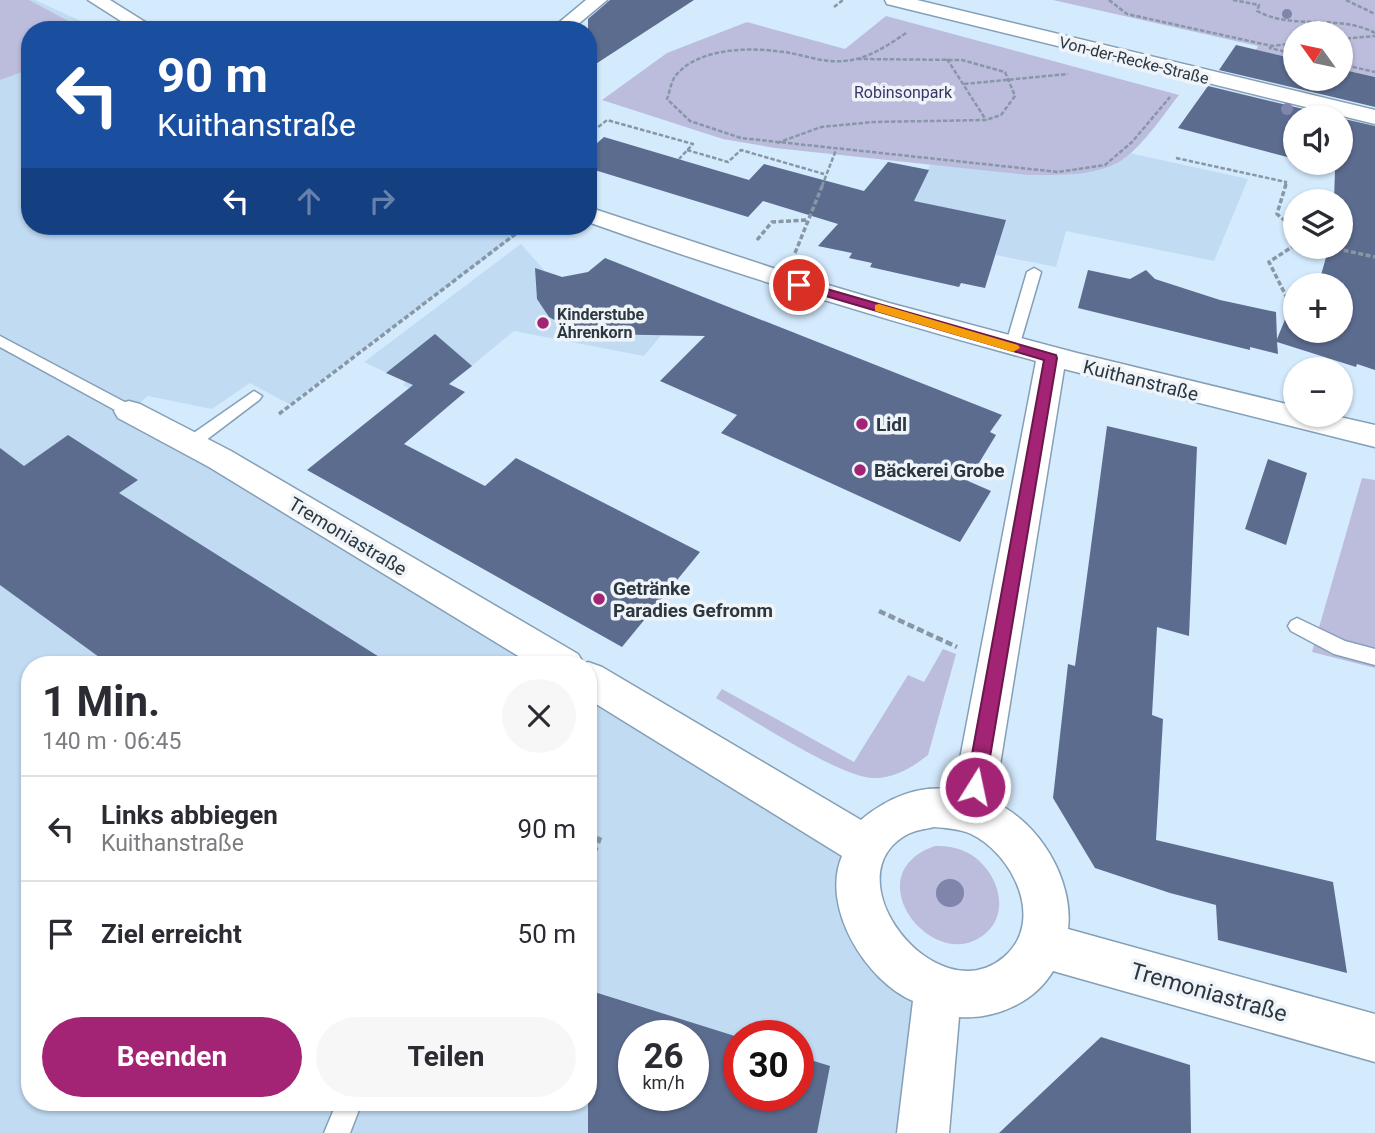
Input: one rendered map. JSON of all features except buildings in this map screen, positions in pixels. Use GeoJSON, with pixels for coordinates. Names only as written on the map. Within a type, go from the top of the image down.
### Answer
{"type":"FeatureCollection","features":[{"type":"Feature","properties":{"kind":"street"},"geometry":{"type":"LineString","coordinates":[[97,0],[133,21]]}},
{"type":"Feature","properties":{"kind":"street"},"geometry":{"type":"LineString","coordinates":[[571,21],[598,0]]}},
{"type":"Feature","properties":{"kind":"street","name":"Von-der-Recke-Straße"},"geometry":{"type":"LineString","coordinates":[[894,0],[1375,117]]}},
{"type":"Feature","properties":{"kind":"street","name":"Kuithanstraße"},"geometry":{"type":"LineString","coordinates":[[597,217],[773,277],[1051,358],[1375,436]]}},
{"type":"Feature","properties":{"kind":"street"},"geometry":{"type":"LineString","coordinates":[[971,813],[1051,358]]}},
{"type":"Feature","properties":{"kind":"street","name":"Tremoniastraße"},"geometry":{"type":"LineString","coordinates":[[129,411],[205,451],[548,656]]}},
{"type":"Feature","properties":{"kind":"street","name":"Tremoniastraße"},"geometry":{"type":"LineString","coordinates":[[597,685],[866,847]]}},
{"type":"Feature","properties":{"kind":"street"},"geometry":{"type":"LineString","coordinates":[[934,807],[971,813],[999,827],[1030,861],[1044,893],[1047,914],[1042,945],[1034,961],[1021,975],[1000,988],[976,994],[938,989],[914,979],[893,963],[867,927],[859,902],[858,877],[866,847],[885,823],[915,808],[934,807]]}},
{"type":"Feature","properties":{"kind":"street","name":"Tremoniastraße"},"geometry":{"type":"LineString","coordinates":[[1042,945],[1375,1038]]}},
{"type":"Feature","properties":{"kind":"street"},"geometry":{"type":"LineString","coordinates":[[923,1133],[938,989]]}},
{"type":"Feature","properties":{"kind":"lane"},"geometry":{"type":"LineString","coordinates":[[1012,347],[1034,272]]}},
{"type":"Feature","properties":{"kind":"lane"},"geometry":{"type":"LineString","coordinates":[[0,341],[129,411]]}},
{"type":"Feature","properties":{"kind":"lane"},"geometry":{"type":"LineString","coordinates":[[205,451],[254,396]]}},
{"type":"Feature","properties":{"kind":"lane"},"geometry":{"type":"LineString","coordinates":[[1297,626],[1341,648],[1375,657]]}},
{"type":"Feature","properties":{"kind":"lane"},"geometry":{"type":"LineString","coordinates":[[337,1133],[346,1111]]}},
{"type":"Feature","properties":{"kind":"path"},"geometry":{"type":"LineString","coordinates":[[834,8],[844,0]]}},
{"type":"Feature","properties":{"kind":"path"},"geometry":{"type":"LineString","coordinates":[[1109,0],[1126,15],[1272,46],[1283,45]]}},
{"type":"Feature","properties":{"kind":"path"},"geometry":{"type":"LineString","coordinates":[[1233,0],[1259,5],[1257,11],[1275,21],[1339,20],[1365,26],[1375,34]]}},
{"type":"Feature","properties":{"kind":"path"},"geometry":{"type":"LineString","coordinates":[[1346,0],[1375,14]]}},
{"type":"Feature","properties":{"kind":"path"},"geometry":{"type":"LineString","coordinates":[[934,10],[892,43],[848,61],[823,61],[787,52],[747,50],[706,57],[676,75],[667,99],[674,112],[696,126],[741,138],[1058,172],[1105,165],[1132,142],[1170,97],[1194,75]]}},
{"type":"Feature","properties":{"kind":"path"},"geometry":{"type":"LineString","coordinates":[[1353,37],[1375,34]]}},
{"type":"Feature","properties":{"kind":"path"},"geometry":{"type":"LineString","coordinates":[[1230,40],[1233,37]]}},
{"type":"Feature","properties":{"kind":"path"},"geometry":{"type":"LineString","coordinates":[[1272,46],[1270,48],[1283,52]]}},
{"type":"Feature","properties":{"kind":"path"},"geometry":{"type":"LineString","coordinates":[[777,143],[821,127],[873,122],[986,120],[1001,115],[1015,96],[1005,72],[962,60],[857,59]]}},
{"type":"Feature","properties":{"kind":"path"},"geometry":{"type":"LineString","coordinates":[[947,59],[986,120]]}},
{"type":"Feature","properties":{"kind":"path"},"geometry":{"type":"LineString","coordinates":[[1353,69],[1375,72]]}},
{"type":"Feature","properties":{"kind":"path"},"geometry":{"type":"LineString","coordinates":[[964,84],[1074,74]]}},
{"type":"Feature","properties":{"kind":"path"},"geometry":{"type":"LineString","coordinates":[[597,128],[607,120],[693,144],[679,159]]}},
{"type":"Feature","properties":{"kind":"path"},"geometry":{"type":"LineString","coordinates":[[687,150],[728,162],[741,150],[824,174]]}},
{"type":"Feature","properties":{"kind":"path"},"geometry":{"type":"LineString","coordinates":[[794,256],[835,150]]}},
{"type":"Feature","properties":{"kind":"path"},"geometry":{"type":"LineString","coordinates":[[1177,158],[1286,181],[1284,189]]}},
{"type":"Feature","properties":{"kind":"path"},"geometry":{"type":"LineString","coordinates":[[1283,192],[1277,215],[1283,220]]}},
{"type":"Feature","properties":{"kind":"path"},"geometry":{"type":"LineString","coordinates":[[755,243],[772,222],[807,220]]}},
{"type":"Feature","properties":{"kind":"path"},"geometry":{"type":"LineString","coordinates":[[205,451],[513,235]]}},
{"type":"Feature","properties":{"kind":"path"},"geometry":{"type":"LineString","coordinates":[[1353,252],[1375,257]]}},
{"type":"Feature","properties":{"kind":"path"},"geometry":{"type":"LineString","coordinates":[[1283,253],[1269,262],[1283,290]]}},
{"type":"Feature","properties":{"kind":"path"},"geometry":{"type":"LineString","coordinates":[[879,611],[964,650]]}},
{"type":"Feature","properties":{"kind":"path"},"geometry":{"type":"LineString","coordinates":[[597,844],[600,836]]}},
{"type":"Feature","properties":{"kind":"shaded area"},"geometry":{"type":"Polygon","coordinates":[[[0,0],[35,0],[80,21],[21,21],[21,235],[517,235],[289,404],[250,383],[212,409],[148,396],[130,411],[529,656],[21,656],[21,1111],[597,1111],[597,697],[852,852],[922,1007],[908,1133],[0,1133],[0,0]]]}},
{"type":"Feature","properties":{"kind":"shaded area"},"geometry":{"type":"Polygon","coordinates":[[[1129,153],[1248,179],[1214,261],[1066,231],[1056,267],[996,255],[997,250],[867,223],[852,253],[818,246],[842,219],[840,186],[864,191],[888,162],[928,170],[930,164],[1027,175],[1067,175],[1101,169],[1124,159],[1129,153]]]}},
{"type":"Feature","properties":{"kind":"shaded area","name":"Kinderstube Ährenkorn"},"geometry":{"type":"Polygon","coordinates":[[[521,244],[545,271],[678,315],[644,356],[514,331],[431,399],[403,385],[406,382],[364,362],[521,244]]]}},
{"type":"Feature","properties":{"kind":"green space"},"geometry":{"type":"Polygon","coordinates":[[[0,0],[29,0],[68,21],[21,21],[21,72],[0,80],[0,0]]]}},
{"type":"Feature","properties":{"kind":"green space"},"geometry":{"type":"Polygon","coordinates":[[[1053,0],[1375,0],[1375,77],[1353,72],[1353,21],[1283,21],[1283,56],[1256,50],[1258,46],[1053,0]]]}},
{"type":"Feature","properties":{"kind":"green space","name":"Robinsonpark"},"geometry":{"type":"Polygon","coordinates":[[[886,16],[1179,95],[1145,139],[1122,160],[1100,170],[1052,175],[1027,175],[775,148],[723,139],[602,100],[667,53],[747,22],[845,49],[886,16]]]}},
{"type":"Feature","properties":{"kind":"green space"},"geometry":{"type":"Polygon","coordinates":[[[1362,478],[1375,480],[1375,668],[1312,652],[1362,478]]]}},
{"type":"Feature","properties":{"kind":"green space"},"geometry":{"type":"Polygon","coordinates":[[[943,649],[956,654],[928,755],[910,768],[890,776],[861,776],[841,769],[796,746],[716,698],[722,689],[854,762],[908,675],[924,682],[943,649]]]}},
{"type":"Feature","properties":{"kind":"green space"},"geometry":{"type":"Polygon","coordinates":[[[935,846],[958,849],[976,858],[992,876],[996,887],[999,910],[995,921],[988,931],[968,943],[947,943],[927,934],[911,918],[902,899],[901,879],[911,860],[935,846]]]}},
{"type":"Feature","properties":{"kind":"slow traffic"},"geometry":{"type":"LineString","coordinates":[[879,308],[1013,348]]}},
{"type":"Feature","properties":{"kind":"place","name":"Kinderstube Ährenkorn"},"geometry":{"type":"Point","coordinates":[543,323]}},
{"type":"Feature","properties":{"kind":"place","name":"Lidl"},"geometry":{"type":"Point","coordinates":[862,424]}},
{"type":"Feature","properties":{"kind":"place","name":"Bäckerei Grobe"},"geometry":{"type":"Point","coordinates":[860,470]}},
{"type":"Feature","properties":{"kind":"place","name":"Getränke Paradies Gefromm"},"geometry":{"type":"Point","coordinates":[599,599]}},
{"type":"Feature","properties":{"kind":"route"},"geometry":{"type":"LineString","coordinates":[[799,285],[1051,358],[975,787]]}}]}
